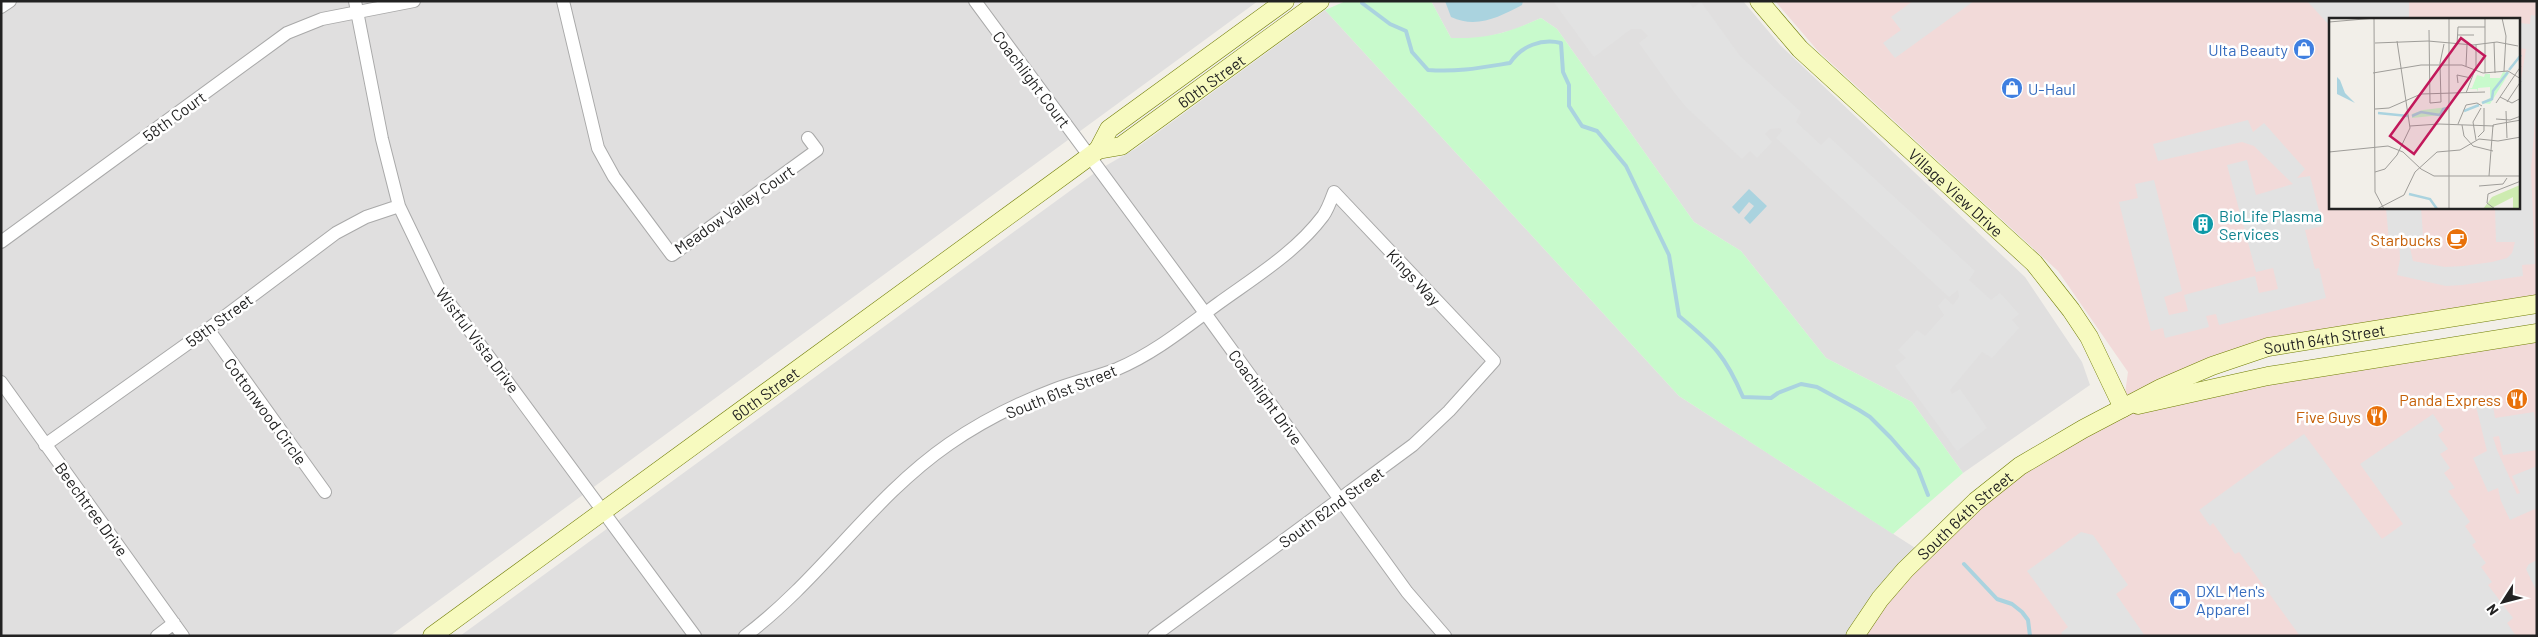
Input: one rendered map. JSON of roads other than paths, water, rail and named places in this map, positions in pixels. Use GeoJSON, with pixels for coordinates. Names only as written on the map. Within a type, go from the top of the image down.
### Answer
{"type":"FeatureCollection","features":[{"type":"Feature","properties":{"kind":"street"},"geometry":{"type":"LineString","coordinates":[[1,7],[10,1]]}},
{"type":"Feature","properties":{"kind":"street","name":"58th Court"},"geometry":{"type":"LineString","coordinates":[[1,242],[287,33],[356,7],[414,1]]}},
{"type":"Feature","properties":{"kind":"street","name":"Meadow Valley Court"},"geometry":{"type":"LineString","coordinates":[[563,1],[598,148],[614,177],[672,255],[817,150],[808,138]]}},
{"type":"Feature","properties":{"kind":"street","name":"Coachlight Court"},"geometry":{"type":"LineString","coordinates":[[975,1],[1094,153]]}},
{"type":"Feature","properties":{"kind":"street","name":"60th Street"},"geometry":{"type":"LineString","coordinates":[[1094,153],[1109,129],[1284,1]]}},
{"type":"Feature","properties":{"kind":"street","name":"60th Street"},"geometry":{"type":"LineString","coordinates":[[432,636],[1094,153],[1121,146],[1320,1]]}},
{"type":"Feature","properties":{"kind":"street","name":"Village View Drive"},"geometry":{"type":"LineString","coordinates":[[1759,1],[1800,49],[2034,263],[2050,281],[2089,338],[2123,408]]}},
{"type":"Feature","properties":{"kind":"street","name":"Wistful Vista Drive"},"geometry":{"type":"LineString","coordinates":[[356,7],[382,139],[399,206],[439,289],[604,510],[695,636]]}},
{"type":"Feature","properties":{"kind":"street","name":"Coachlight Drive"},"geometry":{"type":"LineString","coordinates":[[1094,153],[1205,313],[1407,592],[1445,636]]}},
{"type":"Feature","properties":{"kind":"street","name":"South 61st Street"},"geometry":{"type":"LineString","coordinates":[[745,636],[810,579],[889,493],[949,444],[1016,406],[1053,390],[1117,369],[1142,357],[1266,269],[1306,235],[1324,215],[1334,192]]}},
{"type":"Feature","properties":{"kind":"street","name":"Kings Way"},"geometry":{"type":"LineString","coordinates":[[1334,192],[1494,361]]}},
{"type":"Feature","properties":{"kind":"street","name":"59th Street"},"geometry":{"type":"LineString","coordinates":[[45,445],[208,329],[336,234],[357,221],[399,206]]}},
{"type":"Feature","properties":{"kind":"street","name":"South 64th Street"},"geometry":{"type":"LineString","coordinates":[[1855,636],[1880,599],[1905,570],[1976,501],[2020,466],[2161,388],[2212,366],[2268,347],[2537,304]]}},
{"type":"Feature","properties":{"kind":"street","name":"Cottonwood Circle"},"geometry":{"type":"LineString","coordinates":[[208,329],[325,492]]}},
{"type":"Feature","properties":{"kind":"street","name":"South 64th Street"},"geometry":{"type":"LineString","coordinates":[[2123,408],[2165,401],[2268,376],[2537,333]]}},
{"type":"Feature","properties":{"kind":"street","name":"South 62nd Street"},"geometry":{"type":"LineString","coordinates":[[1154,636],[1341,500],[1413,444],[1449,411],[1494,361]]}},
{"type":"Feature","properties":{"kind":"street","name":"Beechtree Drive"},"geometry":{"type":"LineString","coordinates":[[1,382],[183,636]]}},
{"type":"Feature","properties":{"kind":"street"},"geometry":{"type":"LineString","coordinates":[[157,636],[174,623]]}},
{"type":"Feature","properties":{"kind":"water"},"geometry":{"type":"Polygon","coordinates":[[[1445,1],[1523,1],[1522,5],[1505,14],[1488,20],[1470,22],[1451,17],[1445,1]]]}},
{"type":"Feature","properties":{"kind":"water"},"geometry":{"type":"Polygon","coordinates":[[[1749,189],[1767,206],[1750,224],[1744,218],[1754,206],[1749,202],[1739,214],[1732,207],[1749,189]]]}},
{"type":"Feature","properties":{"kind":"waterway"},"geometry":{"type":"LineString","coordinates":[[1362,3],[1390,24],[1406,31],[1412,52],[1428,70],[1459,70],[1510,63],[1520,52],[1532,45],[1547,42],[1561,43],[1563,72],[1569,85],[1569,106],[1582,126],[1597,131],[1626,166],[1669,255],[1679,316],[1710,343],[1724,361],[1743,397],[1771,398],[1778,393],[1801,384],[1817,387],[1870,417],[1918,469],[1928,495]]}},
{"type":"Feature","properties":{"kind":"waterway"},"geometry":{"type":"LineString","coordinates":[[1964,564],[1997,599],[2012,604],[2022,612],[2028,620],[2030,636]]}},
{"type":"Feature","properties":{"kind":"place","name":"Ulta Beauty"},"geometry":{"type":"Point","coordinates":[2304,49]}},
{"type":"Feature","properties":{"kind":"place","name":"U-Haul"},"geometry":{"type":"Point","coordinates":[2012,88]}},
{"type":"Feature","properties":{"kind":"place","name":"BioLife Plasma Services"},"geometry":{"type":"Point","coordinates":[2203,224]}},
{"type":"Feature","properties":{"kind":"place","name":"Starbucks"},"geometry":{"type":"Point","coordinates":[2457,239]}},
{"type":"Feature","properties":{"kind":"place","name":"Panda Express"},"geometry":{"type":"Point","coordinates":[2517,399]}},
{"type":"Feature","properties":{"kind":"place","name":"Five Guys"},"geometry":{"type":"Point","coordinates":[2377,416]}},
{"type":"Feature","properties":{"kind":"place","name":"DXL Men's Apparel"},"geometry":{"type":"Point","coordinates":[2180,599]}}]}
